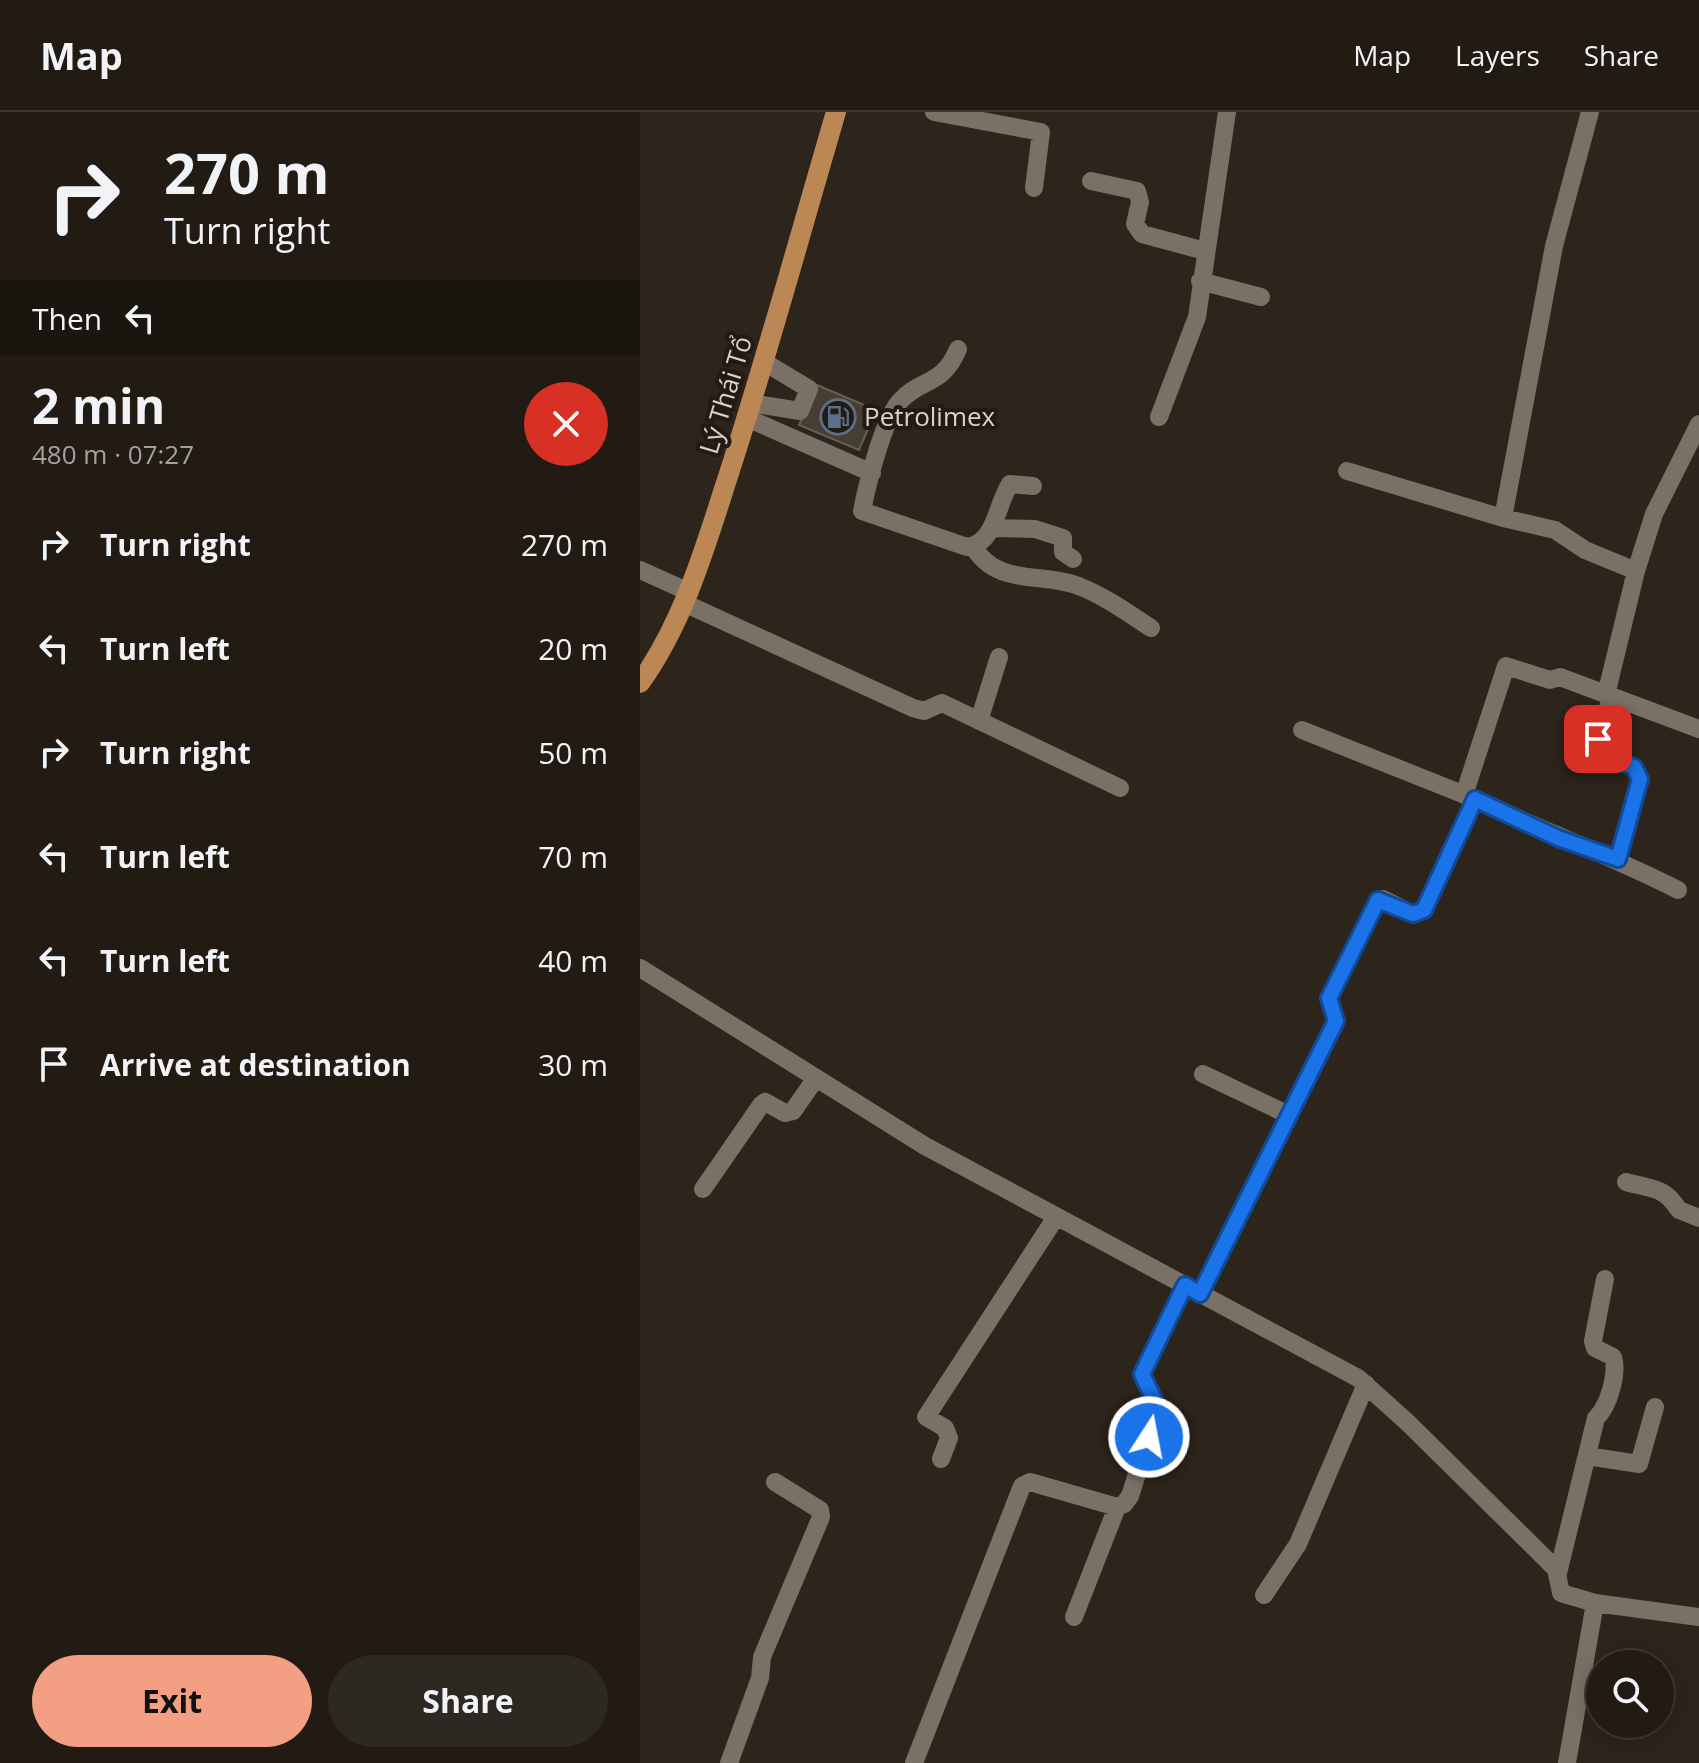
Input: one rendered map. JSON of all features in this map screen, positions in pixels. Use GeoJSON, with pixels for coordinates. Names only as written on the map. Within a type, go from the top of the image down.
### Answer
{"type":"FeatureCollection","features":[{"type":"Feature","properties":{"kind":"main road","name":"Lý Thái Tổ"},"geometry":{"type":"LineString","coordinates":[[640,683],[686,598],[764,362],[836,112]]}},
{"type":"Feature","properties":{"kind":"street"},"geometry":{"type":"LineString","coordinates":[[934,112],[1041,132],[1034,188]]}},
{"type":"Feature","properties":{"kind":"street"},"geometry":{"type":"LineString","coordinates":[[1159,417],[1197,317],[1227,112]]}},
{"type":"Feature","properties":{"kind":"street"},"geometry":{"type":"LineString","coordinates":[[1503,518],[1554,246],[1590,112]]}},
{"type":"Feature","properties":{"kind":"street"},"geometry":{"type":"LineString","coordinates":[[1091,181],[1137,191],[1140,202],[1135,224],[1142,234],[1205,251]]}},
{"type":"Feature","properties":{"kind":"street"},"geometry":{"type":"LineString","coordinates":[[1200,281],[1261,297]]}},
{"type":"Feature","properties":{"kind":"street"},"geometry":{"type":"LineString","coordinates":[[958,349],[944,373],[908,394],[895,408],[864,501],[865,514],[967,547],[983,541],[1010,484],[1033,486]]}},
{"type":"Feature","properties":{"kind":"street"},"geometry":{"type":"LineString","coordinates":[[749,410],[800,411],[809,389],[764,362]]}},
{"type":"Feature","properties":{"kind":"street"},"geometry":{"type":"LineString","coordinates":[[749,410],[872,473]]}},
{"type":"Feature","properties":{"kind":"street"},"geometry":{"type":"LineString","coordinates":[[1618,859],[1640,779],[1634,767],[1602,755],[1598,739],[1636,571],[1654,514],[1699,424]]}},
{"type":"Feature","properties":{"kind":"street"},"geometry":{"type":"LineString","coordinates":[[1347,471],[1503,518],[1555,530],[1585,550],[1636,571]]}},
{"type":"Feature","properties":{"kind":"street"},"geometry":{"type":"LineString","coordinates":[[991,528],[1035,529],[1063,538],[1063,552],[1073,559]]}},
{"type":"Feature","properties":{"kind":"street"},"geometry":{"type":"LineString","coordinates":[[973,546],[979,556],[1008,575],[1077,585],[1151,628]]}},
{"type":"Feature","properties":{"kind":"street"},"geometry":{"type":"LineString","coordinates":[[640,570],[686,598],[913,708],[924,711],[942,703],[1120,788]]}},
{"type":"Feature","properties":{"kind":"street"},"geometry":{"type":"LineString","coordinates":[[979,721],[999,657]]}},
{"type":"Feature","properties":{"kind":"street"},"geometry":{"type":"LineString","coordinates":[[914,1763],[1022,1486],[1030,1482],[1117,1507],[1130,1496],[1158,1408],[1142,1374],[1289,1115],[1336,1021],[1329,998],[1378,900],[1413,914],[1424,910],[1470,797],[1506,666],[1550,680],[1561,678],[1699,729]]}},
{"type":"Feature","properties":{"kind":"street"},"geometry":{"type":"LineString","coordinates":[[1302,730],[1470,797],[1558,838],[1618,859],[1678,890]]}},
{"type":"Feature","properties":{"kind":"street"},"geometry":{"type":"LineString","coordinates":[[640,968],[925,1146],[1366,1384],[1558,1573]]}},
{"type":"Feature","properties":{"kind":"street"},"geometry":{"type":"LineString","coordinates":[[1203,1074],[1289,1115]]}},
{"type":"Feature","properties":{"kind":"street"},"geometry":{"type":"LineString","coordinates":[[703,1189],[761,1105],[765,1102],[785,1113],[793,1111],[816,1078]]}},
{"type":"Feature","properties":{"kind":"street"},"geometry":{"type":"LineString","coordinates":[[1626,1182],[1665,1193],[1672,1197],[1679,1210],[1699,1218]]}},
{"type":"Feature","properties":{"kind":"street"},"geometry":{"type":"LineString","coordinates":[[941,1459],[949,1438],[945,1428],[926,1417],[1056,1217]]}},
{"type":"Feature","properties":{"kind":"street"},"geometry":{"type":"LineString","coordinates":[[1605,1279],[1593,1341],[1595,1348],[1613,1357],[1615,1367],[1605,1407],[1596,1418],[1558,1573],[1561,1593],[1595,1603],[1699,1617]]}},
{"type":"Feature","properties":{"kind":"street"},"geometry":{"type":"LineString","coordinates":[[1264,1595],[1298,1544],[1366,1384]]}},
{"type":"Feature","properties":{"kind":"street"},"geometry":{"type":"LineString","coordinates":[[1587,1456],[1639,1464],[1655,1407]]}},
{"type":"Feature","properties":{"kind":"street"},"geometry":{"type":"LineString","coordinates":[[729,1763],[760,1678],[762,1657],[821,1517],[820,1510],[775,1482]]}},
{"type":"Feature","properties":{"kind":"street"},"geometry":{"type":"LineString","coordinates":[[1074,1617],[1117,1507]]}},
{"type":"Feature","properties":{"kind":"street"},"geometry":{"type":"LineString","coordinates":[[1567,1763],[1595,1603]]}},
{"type":"Feature","properties":{"kind":"building","name":"Petrolimex"},"geometry":{"type":"Polygon","coordinates":[[[817,385],[876,410],[859,450],[799,425],[817,385]]]}},
{"type":"Feature","properties":{"kind":"place","name":"Petrolimex"},"geometry":{"type":"Point","coordinates":[838,417]}},
{"type":"Feature","properties":{"kind":"route"},"geometry":{"type":"LineString","coordinates":[[1149,1437],[1158,1408],[1142,1374],[1185,1285],[1200,1294],[1336,1021],[1329,998],[1378,900],[1383,899],[1413,914],[1424,910],[1475,799],[1558,838],[1618,859],[1640,779],[1634,767],[1602,755],[1598,739]]}}]}
